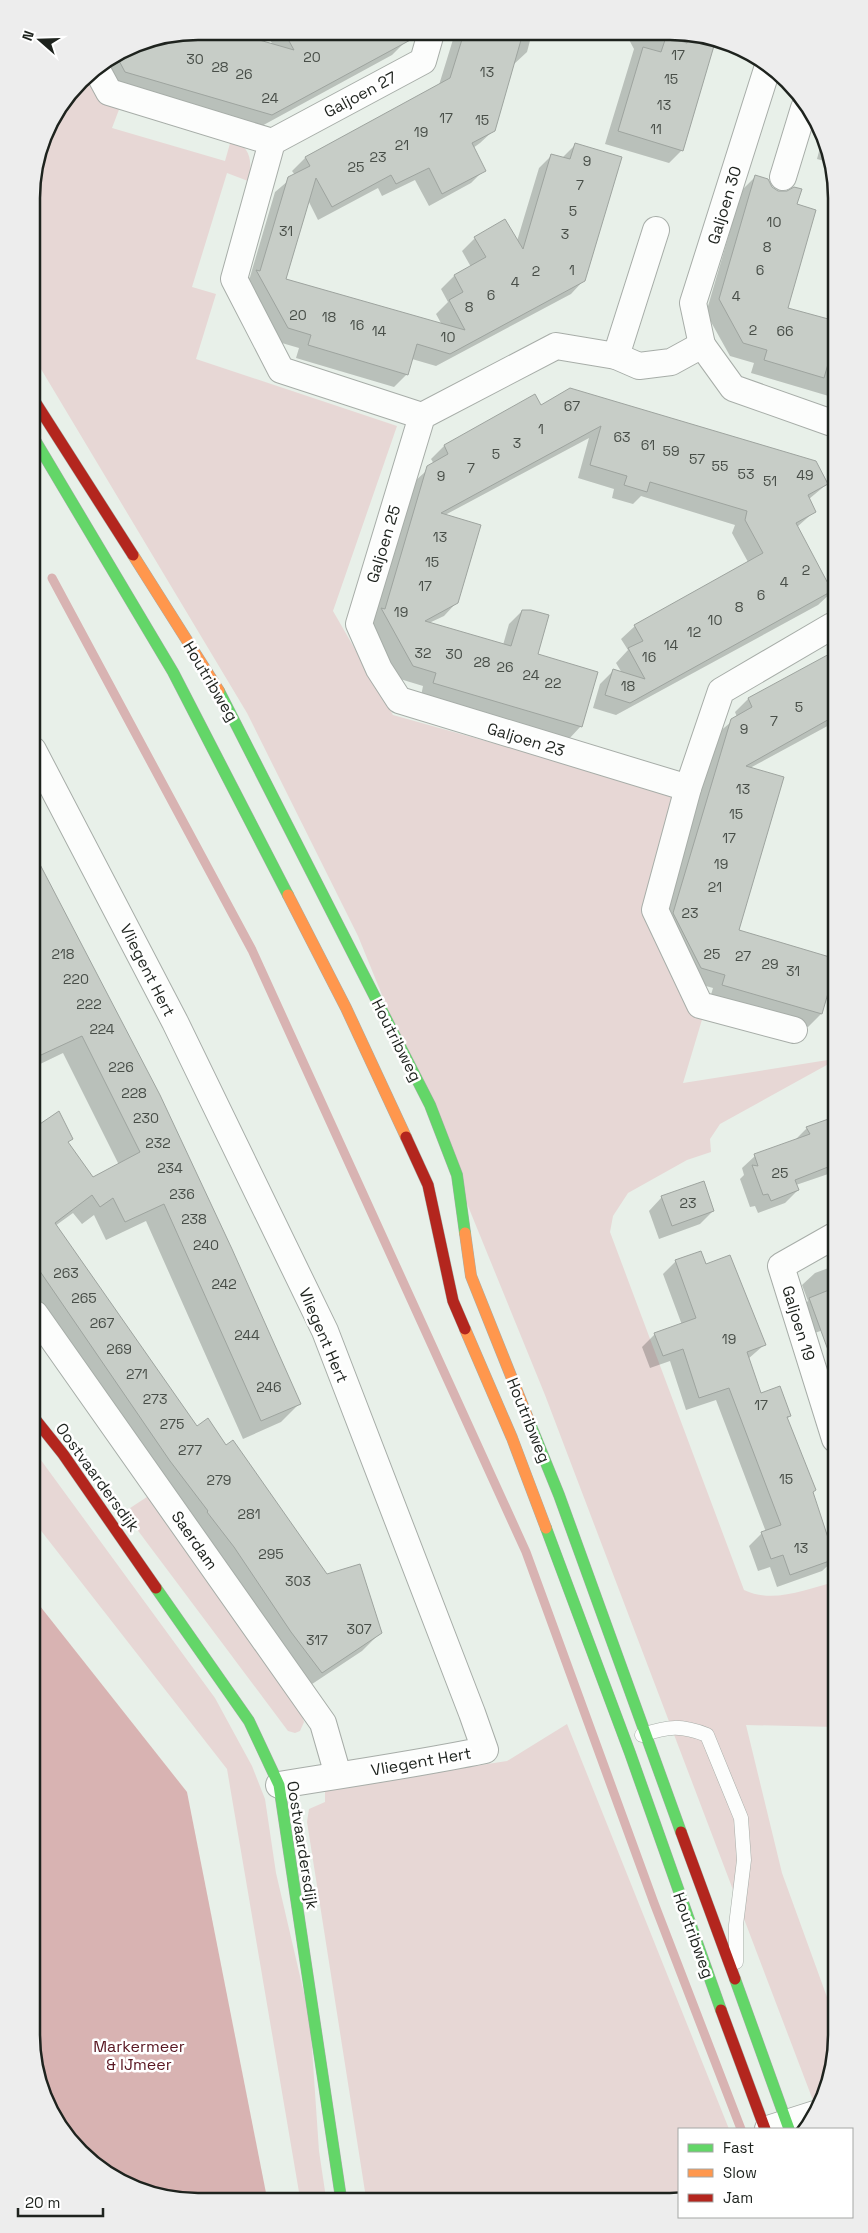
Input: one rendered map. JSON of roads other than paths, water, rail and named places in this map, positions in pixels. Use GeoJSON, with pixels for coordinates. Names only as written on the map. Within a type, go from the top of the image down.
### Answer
{"type":"FeatureCollection","features":[{"type":"Feature","properties":{"kind":"main road","name":"Houtribweg"},"geometry":{"type":"LineString","coordinates":[[40,410],[223,697],[430,1105],[457,1174],[471,1276],[559,1495],[736,1985],[777,2127]]}},
{"type":"Feature","properties":{"kind":"main road","name":"Houtribweg"},"geometry":{"type":"LineString","coordinates":[[40,448],[178,681],[346,1008],[428,1185],[453,1302],[512,1438],[625,1741],[684,1910],[777,2127]]}},
{"type":"Feature","properties":{"kind":"main road","name":"Oostvaardersdijk"},"geometry":{"type":"LineString","coordinates":[[40,1425],[63,1454],[249,1721],[279,1785],[340,2193]]}},
{"type":"Feature","properties":{"kind":"street","name":"Galjoen 27"},"geometry":{"type":"LineString","coordinates":[[272,142],[422,61],[428,40]]}},
{"type":"Feature","properties":{"kind":"street","name":"Galjoen 30"},"geometry":{"type":"LineString","coordinates":[[702,345],[693,303],[766,73]]}},
{"type":"Feature","properties":{"kind":"street"},"geometry":{"type":"LineString","coordinates":[[100,75],[109,92],[272,142],[234,279],[250,314],[281,370],[422,416],[556,346],[616,356],[639,366],[671,362],[702,345],[733,388],[828,422]]}},
{"type":"Feature","properties":{"kind":"street"},"geometry":{"type":"LineString","coordinates":[[783,177],[803,113]]}},
{"type":"Feature","properties":{"kind":"street"},"geometry":{"type":"LineString","coordinates":[[616,356],[656,230]]}},
{"type":"Feature","properties":{"kind":"street","name":"Galjoen 25"},"geometry":{"type":"LineString","coordinates":[[379,669],[359,624],[422,416]]}},
{"type":"Feature","properties":{"kind":"street"},"geometry":{"type":"LineString","coordinates":[[794,1030],[700,1004],[655,910],[688,788],[721,691],[828,628]]}},
{"type":"Feature","properties":{"kind":"street","name":"Galjoen 23"},"geometry":{"type":"LineString","coordinates":[[379,669],[399,700],[688,788]]}},
{"type":"Feature","properties":{"kind":"street","name":"Vliegent Hert"},"geometry":{"type":"LineString","coordinates":[[40,763],[175,1022],[325,1331],[469,1703],[485,1750],[396,1768],[279,1785]]}},
{"type":"Feature","properties":{"kind":"street","name":"Galjoen 19"},"geometry":{"type":"LineString","coordinates":[[828,1239],[781,1266],[828,1417]]}},
{"type":"Feature","properties":{"kind":"street","name":"Saerdam"},"geometry":{"type":"LineString","coordinates":[[40,1321],[323,1723],[338,1775]]}},
{"type":"Feature","properties":{"kind":"street"},"geometry":{"type":"LineString","coordinates":[[777,2127],[805,2118]]}},
{"type":"Feature","properties":{"kind":"lane","name":"Houtribweg"},"geometry":{"type":"LineString","coordinates":[[625,1741],[669,1727],[688,1728],[707,1735],[741,1818],[744,1860],[736,1925],[736,1985]]}},
{"type":"Feature","properties":{"kind":"waterway"},"geometry":{"type":"LineString","coordinates":[[52,578],[252,950],[526,1552],[654,1903],[741,2128]]}},
{"type":"Feature","properties":{"kind":"park label","name":"Markermeer & IJmeer"},"geometry":{"type":"Point","coordinates":[139,2055]}}]}
